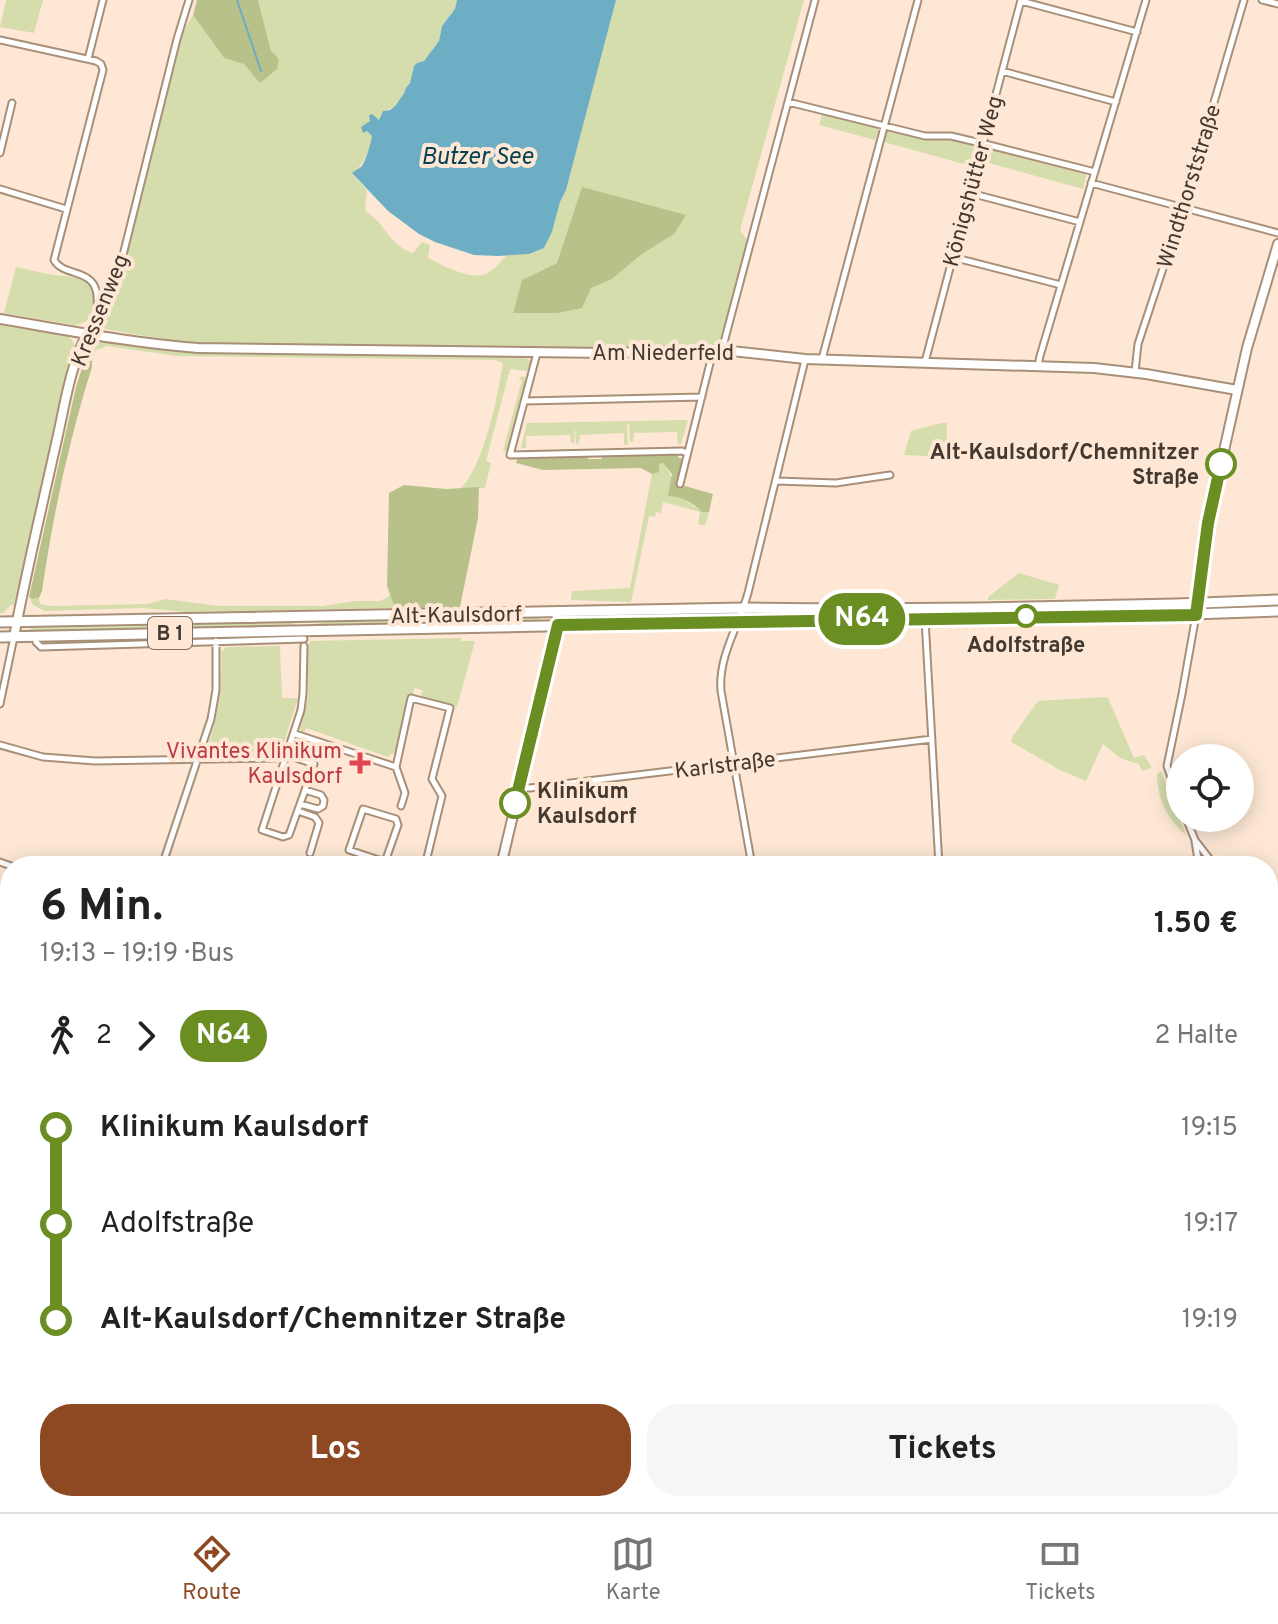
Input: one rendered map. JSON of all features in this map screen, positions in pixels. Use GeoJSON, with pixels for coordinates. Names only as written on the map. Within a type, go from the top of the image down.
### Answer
{"type":"FeatureCollection","features":[{"type":"Feature","properties":{"kind":"main road","name":"Alt-Kaulsdorf"},"geometry":{"type":"LineString","coordinates":[[17,621],[744,608],[963,608],[1278,600]]}},
{"type":"Feature","properties":{"kind":"main road","name":"Alt-Kaulsdorf"},"geometry":{"type":"LineString","coordinates":[[14,637],[216,637],[558,625],[1196,615],[1278,611]]}},
{"type":"Feature","properties":{"kind":"main road","name":"B 1"},"geometry":{"type":"LineString","coordinates":[[0,622],[17,621]]}},
{"type":"Feature","properties":{"kind":"main road","name":"B 1"},"geometry":{"type":"LineString","coordinates":[[0,637],[14,637]]}},
{"type":"Feature","properties":{"kind":"street"},"geometry":{"type":"LineString","coordinates":[[88,59],[103,0]]}},
{"type":"Feature","properties":{"kind":"street","name":"Kressenweg"},"geometry":{"type":"LineString","coordinates":[[14,637],[67,398],[82,346],[123,255],[189,0]]}},
{"type":"Feature","properties":{"kind":"street"},"geometry":{"type":"LineString","coordinates":[[680,484],[815,0]]}},
{"type":"Feature","properties":{"kind":"street"},"geometry":{"type":"LineString","coordinates":[[822,359],[918,0]]}},
{"type":"Feature","properties":{"kind":"street"},"geometry":{"type":"LineString","coordinates":[[1038,366],[1146,0]]}},
{"type":"Feature","properties":{"kind":"street","name":"Windthorststraße"},"geometry":{"type":"LineString","coordinates":[[1135,372],[1138,344],[1183,208],[1244,0]]}},
{"type":"Feature","properties":{"kind":"street"},"geometry":{"type":"LineString","coordinates":[[1262,0],[1278,4]]}},
{"type":"Feature","properties":{"kind":"street"},"geometry":{"type":"LineString","coordinates":[[1021,1],[1137,32]]}},
{"type":"Feature","properties":{"kind":"street","name":"Königshütter Weg"},"geometry":{"type":"LineString","coordinates":[[925,363],[1021,1]]}},
{"type":"Feature","properties":{"kind":"street"},"geometry":{"type":"LineString","coordinates":[[0,40],[101,64],[103,70],[54,260],[61,269],[83,275],[93,285],[97,318]]}},
{"type":"Feature","properties":{"kind":"street"},"geometry":{"type":"LineString","coordinates":[[1002,71],[1116,102]]}},
{"type":"Feature","properties":{"kind":"street"},"geometry":{"type":"LineString","coordinates":[[788,102],[925,136],[951,136],[1095,172]]}},
{"type":"Feature","properties":{"kind":"street"},"geometry":{"type":"LineString","coordinates":[[0,153],[12,103]]}},
{"type":"Feature","properties":{"kind":"street"},"geometry":{"type":"LineString","coordinates":[[1091,183],[1278,233]]}},
{"type":"Feature","properties":{"kind":"street"},"geometry":{"type":"LineString","coordinates":[[0,189],[66,209]]}},
{"type":"Feature","properties":{"kind":"street"},"geometry":{"type":"LineString","coordinates":[[970,193],[1080,222]]}},
{"type":"Feature","properties":{"kind":"street"},"geometry":{"type":"LineString","coordinates":[[1171,744],[1198,603],[1208,523],[1247,348],[1278,244]]}},
{"type":"Feature","properties":{"kind":"street"},"geometry":{"type":"LineString","coordinates":[[952,257],[1061,285]]}},
{"type":"Feature","properties":{"kind":"street","name":"Am Niederfeld"},"geometry":{"type":"LineString","coordinates":[[0,319],[198,348],[607,353],[718,350],[805,359],[1094,368],[1237,390]]}},
{"type":"Feature","properties":{"kind":"street"},"geometry":{"type":"LineString","coordinates":[[537,352],[510,455],[687,453]]}},
{"type":"Feature","properties":{"kind":"street"},"geometry":{"type":"LineString","coordinates":[[750,856],[720,682],[724,654],[744,608],[805,359]]}},
{"type":"Feature","properties":{"kind":"street"},"geometry":{"type":"LineString","coordinates":[[525,401],[702,397]]}},
{"type":"Feature","properties":{"kind":"street"},"geometry":{"type":"LineString","coordinates":[[776,481],[836,483],[890,475]]}},
{"type":"Feature","properties":{"kind":"street"},"geometry":{"type":"LineString","coordinates":[[503,856],[558,625],[556,612]]}},
{"type":"Feature","properties":{"kind":"street"},"geometry":{"type":"LineString","coordinates":[[925,618],[938,856]]}},
{"type":"Feature","properties":{"kind":"street"},"geometry":{"type":"LineString","coordinates":[[0,704],[14,637]]}},
{"type":"Feature","properties":{"kind":"street"},"geometry":{"type":"LineString","coordinates":[[165,856],[211,719],[216,690],[216,637]]}},
{"type":"Feature","properties":{"kind":"street","name":"Alt-Kaulsdorf"},"geometry":{"type":"LineString","coordinates":[[216,637],[304,642],[303,694],[295,734]]}},
{"type":"Feature","properties":{"kind":"street"},"geometry":{"type":"LineString","coordinates":[[387,856],[405,793],[396,767],[411,698],[450,708],[432,779],[442,796],[441,806],[426,856]]}},
{"type":"Feature","properties":{"kind":"street"},"geometry":{"type":"LineString","coordinates":[[287,755],[314,764],[289,835],[283,837],[262,830],[287,755],[295,734],[396,767]]}},
{"type":"Feature","properties":{"kind":"street","name":"Karlstraße"},"geometry":{"type":"LineString","coordinates":[[519,787],[932,739]]}},
{"type":"Feature","properties":{"kind":"street"},"geometry":{"type":"LineString","coordinates":[[0,745],[30,754],[69,760],[275,758]]}},
{"type":"Feature","properties":{"kind":"street"},"geometry":{"type":"LineString","coordinates":[[299,808],[316,810],[324,804],[321,795],[305,790]]}},
{"type":"Feature","properties":{"kind":"street"},"geometry":{"type":"LineString","coordinates":[[299,808],[319,821],[310,853]]}},
{"type":"Feature","properties":{"kind":"street"},"geometry":{"type":"LineString","coordinates":[[367,856],[349,850],[363,809],[396,819]]}},
{"type":"Feature","properties":{"kind":"street"},"geometry":{"type":"LineString","coordinates":[[1192,832],[1205,856]]}},
{"type":"Feature","properties":{"kind":"street"},"geometry":{"type":"LineString","coordinates":[[1195,840],[1197,856]]}},
{"type":"Feature","properties":{"kind":"green space"},"geometry":{"type":"Polygon","coordinates":[[[6,0],[43,0],[34,33],[0,27],[6,0]]]}},
{"type":"Feature","properties":{"kind":"green space"},"geometry":{"type":"Polygon","coordinates":[[[197,0],[258,0],[271,51],[279,59],[277,69],[260,83],[244,64],[224,58],[193,15],[197,0]]]}},
{"type":"Feature","properties":{"kind":"green space"},"geometry":{"type":"Polygon","coordinates":[[[258,0],[457,0],[455,9],[442,26],[439,41],[424,61],[417,63],[410,83],[396,105],[382,113],[379,120],[375,117],[370,120],[367,131],[372,136],[370,147],[363,162],[352,174],[367,190],[365,210],[398,245],[413,253],[422,242],[430,245],[428,258],[458,272],[482,275],[507,255],[529,254],[544,248],[552,232],[616,0],[804,0],[740,230],[748,241],[720,341],[709,346],[576,348],[221,344],[178,342],[105,329],[100,321],[126,254],[183,32],[193,15],[224,58],[271,51],[258,0]],[[674,234],[557,263],[522,280],[513,313],[612,279],[642,254],[674,234]]]}},
{"type":"Feature","properties":{"kind":"green space"},"geometry":{"type":"Polygon","coordinates":[[[822,114],[879,127],[875,140],[819,125],[822,114]]]}},
{"type":"Feature","properties":{"kind":"green space"},"geometry":{"type":"Polygon","coordinates":[[[887,131],[921,138],[956,140],[977,147],[971,166],[884,142],[887,131]]]}},
{"type":"Feature","properties":{"kind":"green space"},"geometry":{"type":"Polygon","coordinates":[[[989,147],[1087,172],[1083,189],[985,162],[989,147]]]}},
{"type":"Feature","properties":{"kind":"green space"},"geometry":{"type":"Polygon","coordinates":[[[582,187],[686,215],[674,234],[642,254],[612,279],[591,288],[582,308],[558,313],[513,313],[522,280],[557,263],[582,187]]]}},
{"type":"Feature","properties":{"kind":"green space"},"geometry":{"type":"Polygon","coordinates":[[[16,267],[74,277],[88,283],[93,289],[94,298],[90,316],[75,325],[4,313],[16,267]]]}},
{"type":"Feature","properties":{"kind":"green space"},"geometry":{"type":"Polygon","coordinates":[[[0,323],[66,335],[75,348],[14,605],[3,613],[0,613],[0,323]]]}},
{"type":"Feature","properties":{"kind":"green space"},"geometry":{"type":"Polygon","coordinates":[[[101,342],[192,353],[522,357],[530,360],[531,366],[527,371],[510,369],[486,461],[491,463],[485,488],[461,488],[483,447],[503,363],[495,360],[177,356],[107,346],[96,350],[92,361],[85,359],[91,346],[101,342]]]}},
{"type":"Feature","properties":{"kind":"green space"},"geometry":{"type":"Polygon","coordinates":[[[89,358],[92,367],[62,478],[42,591],[39,598],[33,599],[29,597],[76,387],[85,359],[89,358]]]}},
{"type":"Feature","properties":{"kind":"green space"},"geometry":{"type":"Polygon","coordinates":[[[523,376],[527,383],[508,452],[503,451],[522,380],[518,379],[523,376]]]}},
{"type":"Feature","properties":{"kind":"green space"},"geometry":{"type":"Polygon","coordinates":[[[688,420],[681,444],[678,444],[677,432],[634,433],[633,442],[630,442],[629,424],[628,445],[624,445],[624,433],[580,435],[576,444],[575,426],[574,443],[571,443],[570,435],[526,436],[526,448],[521,448],[527,423],[688,420]]]}},
{"type":"Feature","properties":{"kind":"green space"},"geometry":{"type":"Polygon","coordinates":[[[947,423],[946,457],[904,455],[911,431],[947,423]]]}},
{"type":"Feature","properties":{"kind":"green space"},"geometry":{"type":"Polygon","coordinates":[[[678,454],[684,460],[678,484],[713,494],[709,512],[702,512],[686,501],[668,496],[672,474],[663,463],[659,464],[659,472],[652,474],[641,468],[543,470],[516,463],[518,457],[587,456],[588,459],[601,459],[603,456],[678,454]]]}},
{"type":"Feature","properties":{"kind":"green space"},"geometry":{"type":"Polygon","coordinates":[[[663,463],[682,497],[702,512],[709,512],[705,526],[698,524],[700,512],[663,502],[661,513],[656,512],[655,517],[649,516],[631,602],[571,600],[572,591],[630,588],[652,474],[663,463]]]}},
{"type":"Feature","properties":{"kind":"green space"},"geometry":{"type":"Polygon","coordinates":[[[404,485],[446,489],[479,487],[478,518],[460,607],[395,608],[387,586],[389,493],[404,485]]]}},
{"type":"Feature","properties":{"kind":"green space"},"geometry":{"type":"Polygon","coordinates":[[[1019,573],[1059,585],[1055,599],[988,600],[1019,573]]]}},
{"type":"Feature","properties":{"kind":"green space"},"geometry":{"type":"Polygon","coordinates":[[[391,595],[395,608],[186,612],[143,608],[45,611],[33,605],[29,597],[39,598],[40,604],[50,606],[148,604],[165,599],[219,606],[322,606],[380,601],[391,595]]]}},
{"type":"Feature","properties":{"kind":"green space"},"geometry":{"type":"Polygon","coordinates":[[[539,617],[539,622],[309,627],[348,620],[539,617]]]}},
{"type":"Feature","properties":{"kind":"green space"},"geometry":{"type":"Polygon","coordinates":[[[292,621],[296,627],[31,633],[31,628],[292,621]]]}},
{"type":"Feature","properties":{"kind":"green space"},"geometry":{"type":"Polygon","coordinates":[[[210,636],[212,640],[43,645],[39,642],[40,640],[210,636]]]}},
{"type":"Feature","properties":{"kind":"green space"},"geometry":{"type":"Polygon","coordinates":[[[461,638],[461,641],[475,641],[457,707],[421,698],[422,690],[414,688],[396,751],[388,757],[306,728],[304,733],[300,732],[308,698],[310,641],[461,638]]]}},
{"type":"Feature","properties":{"kind":"green space"},"geometry":{"type":"Polygon","coordinates":[[[280,646],[282,698],[298,698],[281,752],[211,754],[207,749],[219,701],[221,652],[226,647],[280,646]]]}},
{"type":"Feature","properties":{"kind":"green space"},"geometry":{"type":"Polygon","coordinates":[[[1108,698],[1134,758],[1144,755],[1151,768],[1142,771],[1139,764],[1120,758],[1103,744],[1086,781],[1011,742],[1038,701],[1108,698]]]}},
{"type":"Feature","properties":{"kind":"green space"},"geometry":{"type":"Polygon","coordinates":[[[1161,771],[1166,784],[1166,811],[1159,792],[1157,774],[1161,771]]]}},
{"type":"Feature","properties":{"kind":"water","name":"Butzer See"},"geometry":{"type":"Polygon","coordinates":[[[457,0],[616,0],[552,232],[544,248],[529,254],[474,255],[435,242],[388,211],[352,173],[362,166],[372,136],[367,131],[363,133],[361,127],[370,121],[369,115],[379,120],[383,111],[396,105],[410,83],[414,66],[424,61],[439,41],[442,26],[455,9],[457,0]]]}},
{"type":"Feature","properties":{"kind":"waterway"},"geometry":{"type":"LineString","coordinates":[[237,0],[261,71]]}},
{"type":"Feature","properties":{"kind":"bus line","name":"N64"},"geometry":{"type":"LineString","coordinates":[[515,803],[558,625],[1196,615],[1208,523],[1221,464]]}},
{"type":"Feature","properties":{"kind":"place","name":"Alt-Kaulsdorf/Chemnitzer Straße"},"geometry":{"type":"Point","coordinates":[1221,464]}},
{"type":"Feature","properties":{"kind":"place","name":"Adolfstraße"},"geometry":{"type":"Point","coordinates":[1026,616]}},
{"type":"Feature","properties":{"kind":"place","name":"Vivantes Klinikum Kaulsdorf"},"geometry":{"type":"Point","coordinates":[360,763]}},
{"type":"Feature","properties":{"kind":"place","name":"Klinikum Kaulsdorf"},"geometry":{"type":"Point","coordinates":[515,803]}}]}
